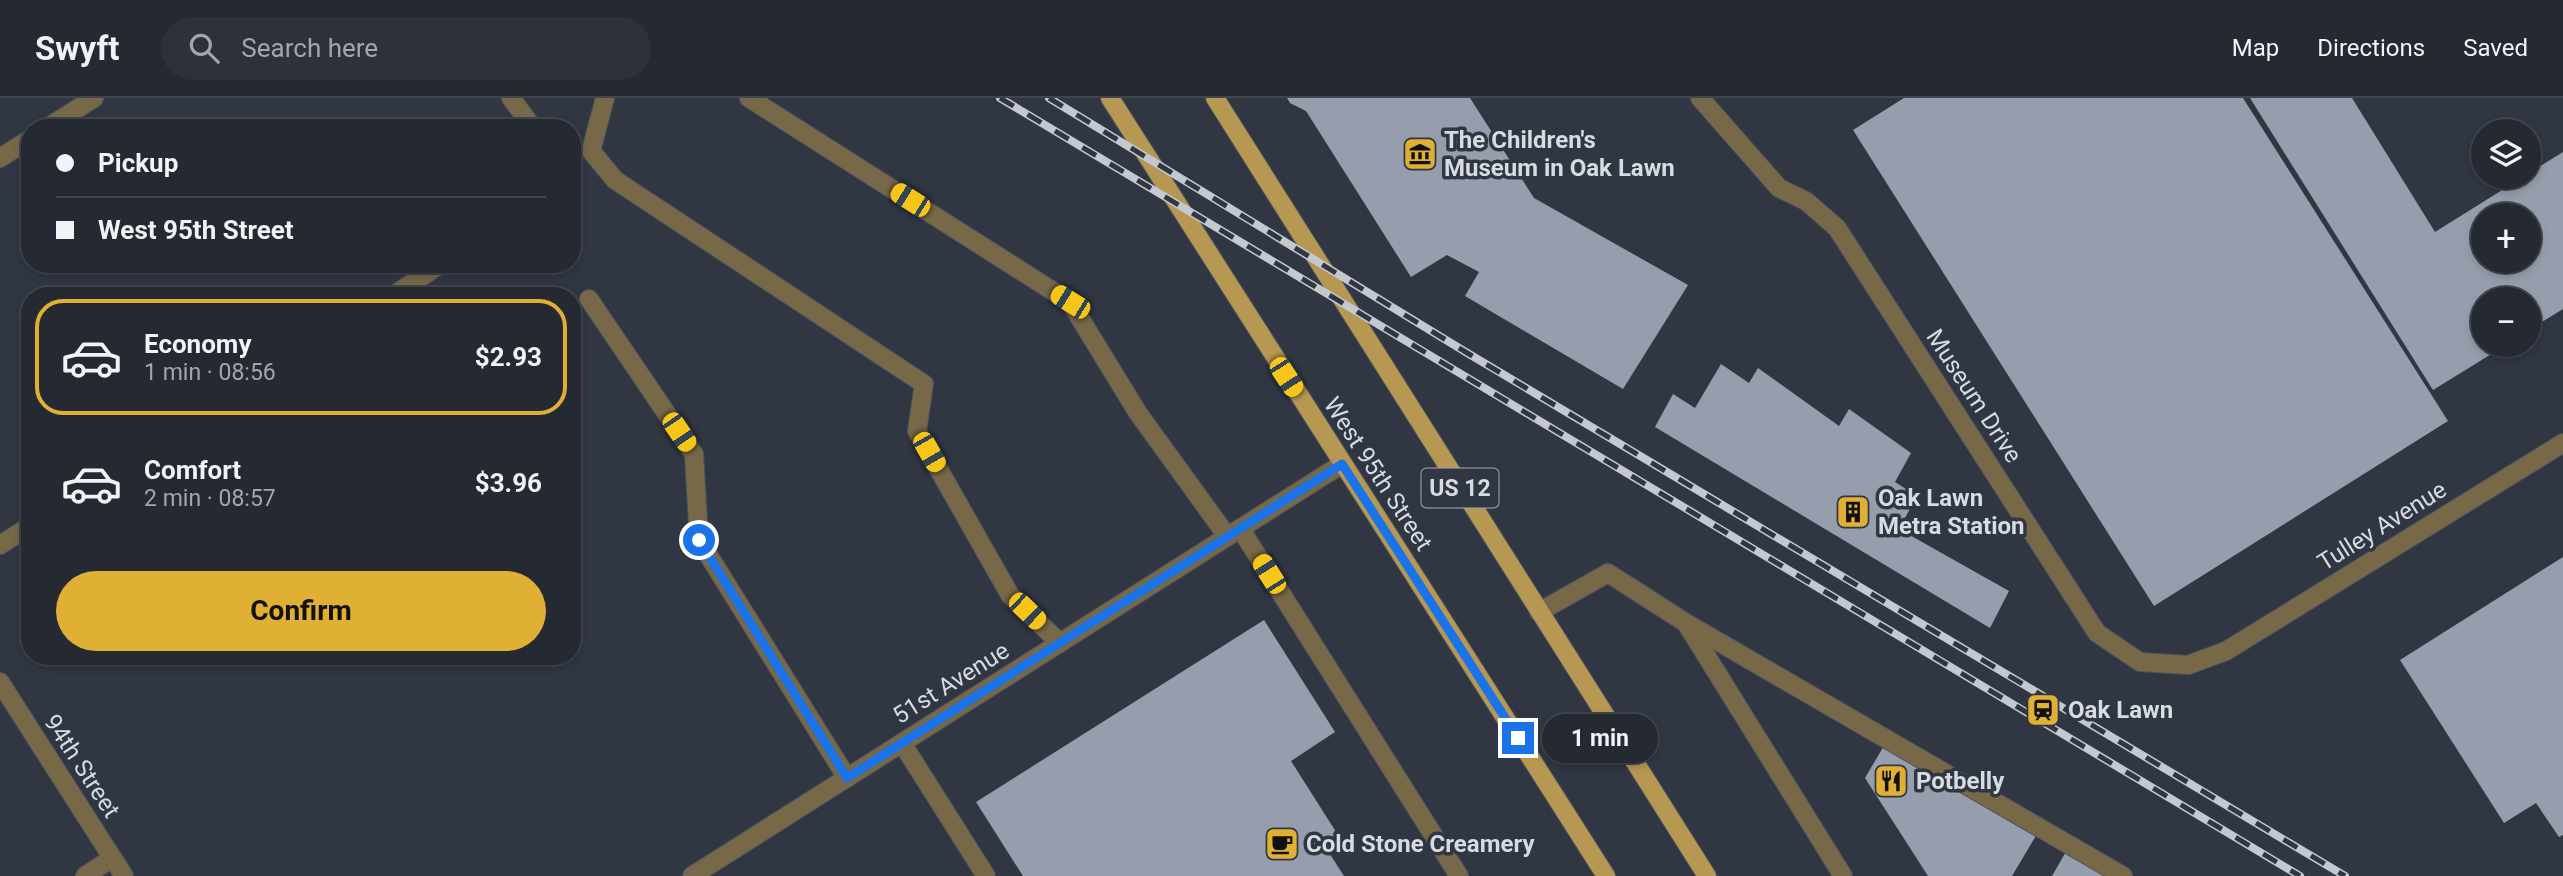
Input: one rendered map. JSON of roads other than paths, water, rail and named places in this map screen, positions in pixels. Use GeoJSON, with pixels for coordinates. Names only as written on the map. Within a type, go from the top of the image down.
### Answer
{"type":"FeatureCollection","features":[{"type":"Feature","properties":{"kind":"main road","name":"West 95th Street"},"geometry":{"type":"LineString","coordinates":[[1110,98],[1606,876]]}},
{"type":"Feature","properties":{"kind":"main road","name":"US 12"},"geometry":{"type":"LineString","coordinates":[[1215,98],[1707,876]]}},
{"type":"Feature","properties":{"kind":"street"},"geometry":{"type":"LineString","coordinates":[[61,119],[94,98]]}},
{"type":"Feature","properties":{"kind":"street"},"geometry":{"type":"LineString","coordinates":[[511,98],[526,119]]}},
{"type":"Feature","properties":{"kind":"street"},"geometry":{"type":"LineString","coordinates":[[605,98],[591,151],[615,180],[924,384],[916,430],[1010,594],[1060,642]]}},
{"type":"Feature","properties":{"kind":"street"},"geometry":{"type":"LineString","coordinates":[[749,98],[1070,302],[1139,413],[1233,532],[1459,876]]}},
{"type":"Feature","properties":{"kind":"street","name":"Museum Drive"},"geometry":{"type":"LineString","coordinates":[[1700,98],[1779,188],[1806,201],[1837,228],[2097,633],[2140,662],[2188,665],[2226,651]]}},
{"type":"Feature","properties":{"kind":"street"},"geometry":{"type":"LineString","coordinates":[[0,158],[21,145]]}},
{"type":"Feature","properties":{"kind":"street"},"geometry":{"type":"LineString","coordinates":[[406,287],[427,273]]}},
{"type":"Feature","properties":{"kind":"street"},"geometry":{"type":"LineString","coordinates":[[589,299],[694,454],[699,540],[847,778]]}},
{"type":"Feature","properties":{"kind":"street","name":"Tulley Avenue"},"geometry":{"type":"LineString","coordinates":[[2226,651],[2563,443]]}},
{"type":"Feature","properties":{"kind":"street","name":"51st Avenue"},"geometry":{"type":"LineString","coordinates":[[692,876],[1342,464]]}},
{"type":"Feature","properties":{"kind":"street"},"geometry":{"type":"LineString","coordinates":[[0,545],[21,532]]}},
{"type":"Feature","properties":{"kind":"street"},"geometry":{"type":"LineString","coordinates":[[1539,612],[1608,573],[1686,622],[2123,876]]}},
{"type":"Feature","properties":{"kind":"street"},"geometry":{"type":"LineString","coordinates":[[1686,622],[1843,876]]}},
{"type":"Feature","properties":{"kind":"street","name":"94th Street"},"geometry":{"type":"LineString","coordinates":[[0,682],[124,876]]}},
{"type":"Feature","properties":{"kind":"street"},"geometry":{"type":"LineString","coordinates":[[902,743],[986,876]]}},
{"type":"Feature","properties":{"kind":"street"},"geometry":{"type":"LineString","coordinates":[[85,876],[112,858]]}},
{"type":"Feature","properties":{"kind":"railway"},"geometry":{"type":"LineString","coordinates":[[1000,98],[2300,876]]}},
{"type":"Feature","properties":{"kind":"railway"},"geometry":{"type":"LineString","coordinates":[[1049,98],[1469,354],[2345,876]]}},
{"type":"Feature","properties":{"kind":"place","name":"The Children's Museum in Oak Lawn"},"geometry":{"type":"Point","coordinates":[1420,154]}},
{"type":"Feature","properties":{"kind":"place","name":"Oak Lawn Metra Station"},"geometry":{"type":"Point","coordinates":[1853,512]}},
{"type":"Feature","properties":{"kind":"place","name":"Oak Lawn"},"geometry":{"type":"Point","coordinates":[2043,710]}},
{"type":"Feature","properties":{"kind":"place","name":"Potbelly"},"geometry":{"type":"Point","coordinates":[1891,781]}},
{"type":"Feature","properties":{"kind":"place","name":"Cold Stone Creamery"},"geometry":{"type":"Point","coordinates":[1282,844]}}]}
